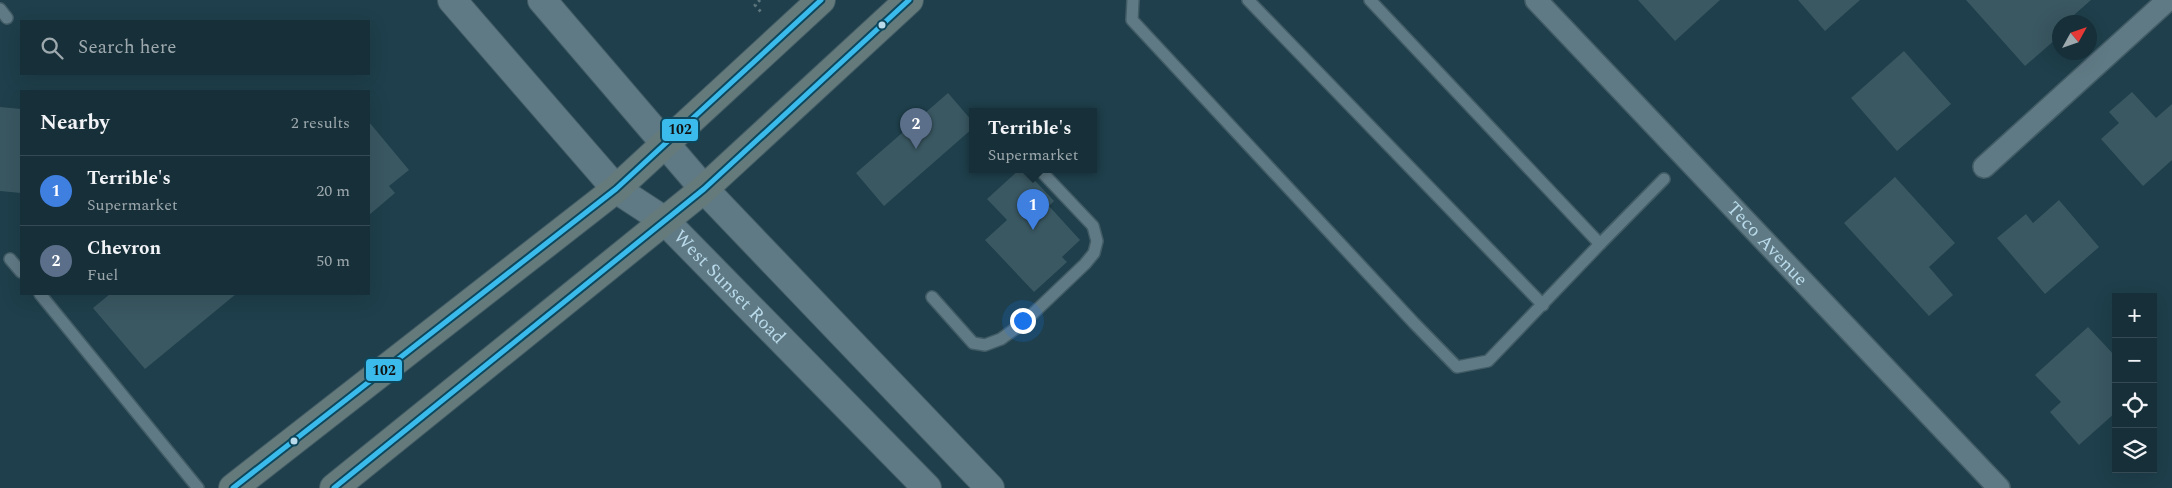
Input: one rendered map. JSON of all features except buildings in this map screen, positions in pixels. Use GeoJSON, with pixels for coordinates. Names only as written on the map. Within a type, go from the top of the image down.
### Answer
{"type":"FeatureCollection","features":[{"type":"Feature","properties":{"kind":"main road","name":"West Sunset Road"},"geometry":{"type":"LineString","coordinates":[[452,0],[616,189],[665,221],[927,488]]}},
{"type":"Feature","properties":{"kind":"main road"},"geometry":{"type":"LineString","coordinates":[[542,0],[704,189],[990,488]]}},
{"type":"Feature","properties":{"kind":"main road"},"geometry":{"type":"LineString","coordinates":[[233,488],[616,189],[821,0]]}},
{"type":"Feature","properties":{"kind":"main road"},"geometry":{"type":"LineString","coordinates":[[334,488],[704,189],[909,0]]}},
{"type":"Feature","properties":{"kind":"street","name":"Teco Avenue"},"geometry":{"type":"LineString","coordinates":[[1536,0],[1999,488]]}},
{"type":"Feature","properties":{"kind":"street"},"geometry":{"type":"LineString","coordinates":[[1984,167],[2168,0]]}},
{"type":"Feature","properties":{"kind":"lane"},"geometry":{"type":"LineString","coordinates":[[1133,0],[1132,20],[1414,324],[1457,367],[1488,361],[1664,179]]}},
{"type":"Feature","properties":{"kind":"lane"},"geometry":{"type":"LineString","coordinates":[[1248,0],[1543,305]]}},
{"type":"Feature","properties":{"kind":"lane"},"geometry":{"type":"LineString","coordinates":[[1370,0],[1600,244]]}},
{"type":"Feature","properties":{"kind":"lane"},"geometry":{"type":"LineString","coordinates":[[932,297],[973,343],[986,345],[1002,339],[1023,323],[1085,264],[1094,253],[1097,241],[1093,226],[1043,173]]}},
{"type":"Feature","properties":{"kind":"lane"},"geometry":{"type":"LineString","coordinates":[[10,259],[20,271]]}},
{"type":"Feature","properties":{"kind":"lane"},"geometry":{"type":"LineString","coordinates":[[41,295],[198,488]]}},
{"type":"Feature","properties":{"kind":"path"},"geometry":{"type":"LineString","coordinates":[[760,0],[756,5],[761,12]]}},
{"type":"Feature","properties":{"kind":"transit line","name":"102"},"geometry":{"type":"LineString","coordinates":[[233,488],[616,189],[821,0]]}},
{"type":"Feature","properties":{"kind":"transit line","name":"102"},"geometry":{"type":"LineString","coordinates":[[334,488],[704,189],[909,0]]}},
{"type":"Feature","properties":{"kind":"place","name":"Chevron"},"geometry":{"type":"Point","coordinates":[916,149]}},
{"type":"Feature","properties":{"kind":"place","name":"Terrible's"},"geometry":{"type":"Point","coordinates":[1033,230]}}]}
